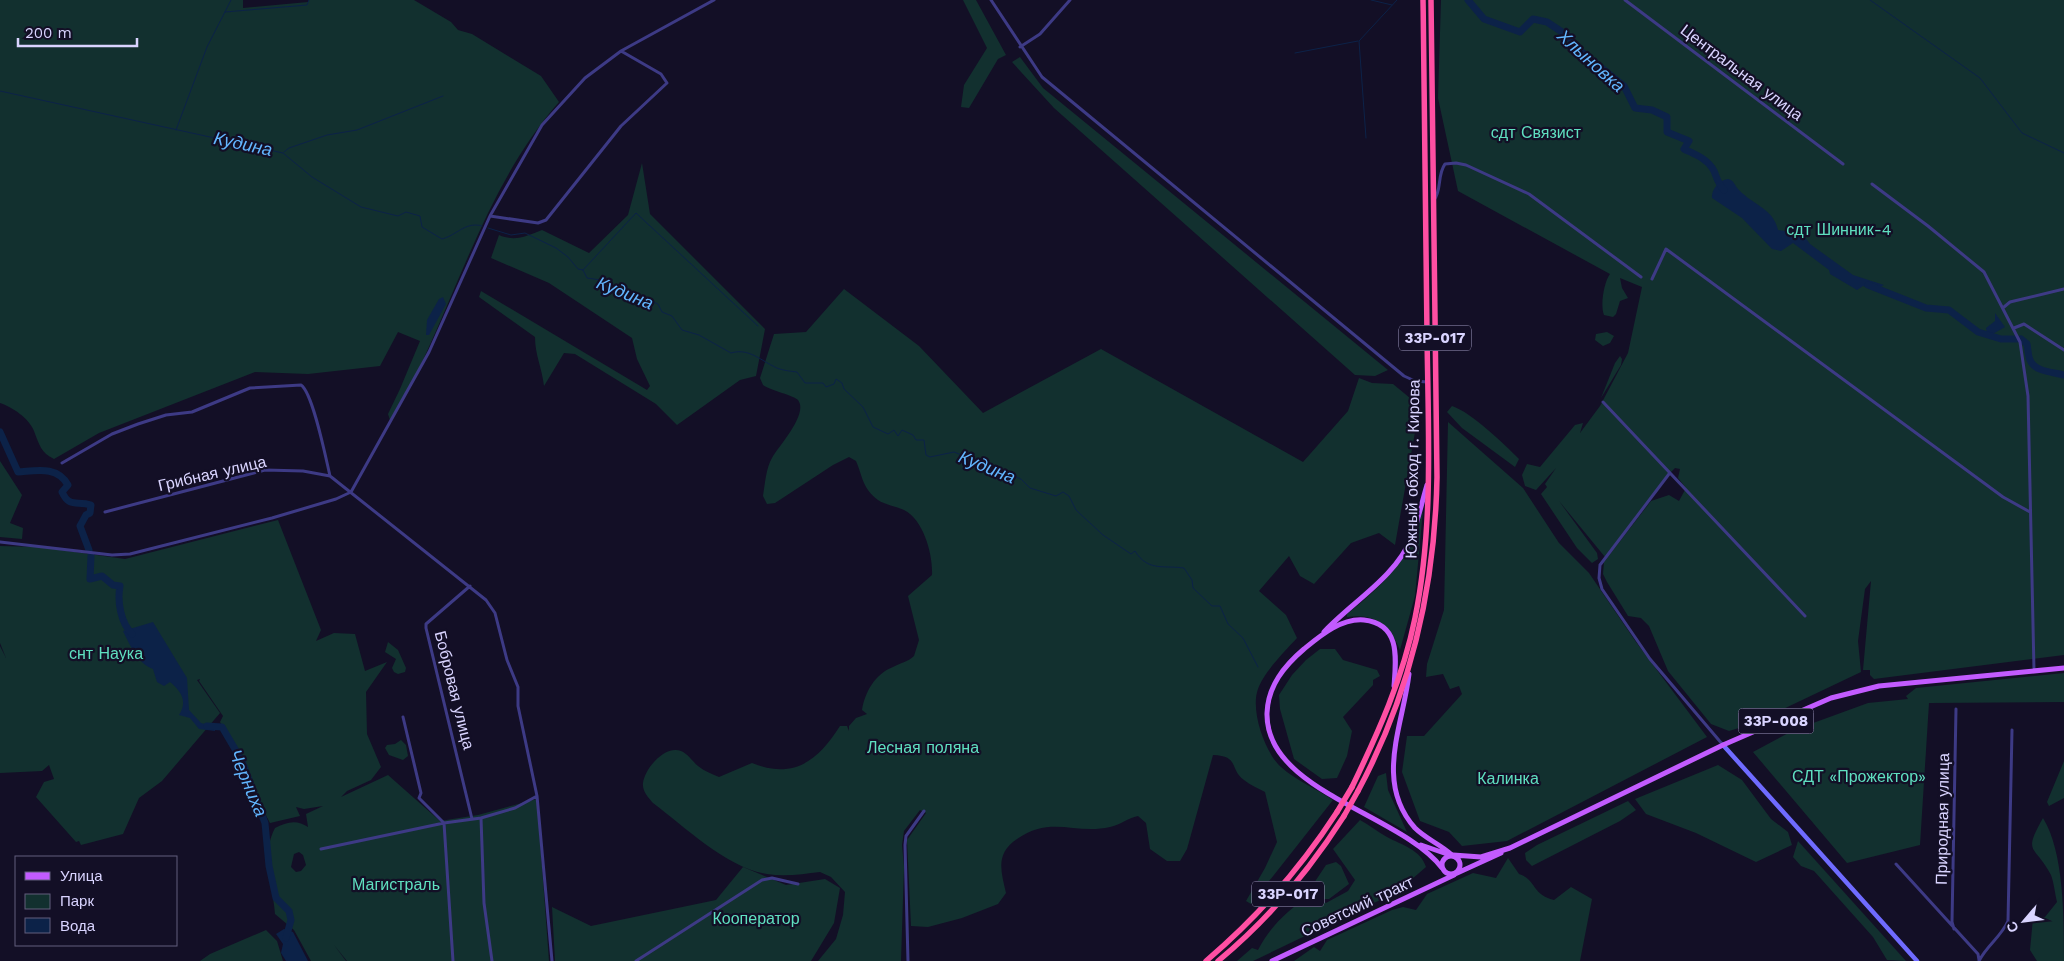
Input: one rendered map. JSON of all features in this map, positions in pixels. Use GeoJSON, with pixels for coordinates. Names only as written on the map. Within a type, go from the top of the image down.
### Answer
{"type":"FeatureCollection","features":[{"type":"Feature","properties":{"kind":"highway","name":"Южный обход г. Кирова"},"geometry":{"type":"LineString","coordinates":[[1206,961],[1279,892],[1307,856],[1337,812],[1352,787],[1376,737],[1408,651],[1420,592],[1426,542],[1428,481],[1423,0]]}},
{"type":"Feature","properties":{"kind":"highway","name":"Южный обход г. Кирова"},"geometry":{"type":"LineString","coordinates":[[1218,961],[1280,902],[1317,856],[1344,816],[1383,743],[1409,673],[1429,586],[1436,513],[1431,0]]}},
{"type":"Feature","properties":{"kind":"main road"},"geometry":{"type":"LineString","coordinates":[[1428,481],[1411,538],[1392,568],[1318,638],[1291,660],[1274,685],[1267,708],[1267,724],[1272,739],[1283,757],[1306,778],[1416,843],[1452,855],[1481,857],[1510,848]]}},
{"type":"Feature","properties":{"kind":"main road"},"geometry":{"type":"LineString","coordinates":[[1318,638],[1345,622],[1355,620],[1367,621],[1382,628],[1390,635],[1396,651],[1394,692]]}},
{"type":"Feature","properties":{"kind":"main road","name":"33Р-008"},"geometry":{"type":"LineString","coordinates":[[1510,848],[1723,745],[1807,707],[1861,689],[2064,668]]}},
{"type":"Feature","properties":{"kind":"main road"},"geometry":{"type":"LineString","coordinates":[[1409,673],[1392,758],[1396,791],[1401,807],[1415,828],[1457,859],[1459,866],[1454,874],[1448,874],[1416,843]]}},
{"type":"Feature","properties":{"kind":"main road"},"geometry":{"type":"LineString","coordinates":[[1723,745],[1916,961]]}},
{"type":"Feature","properties":{"kind":"main road","name":"Советский тракт"},"geometry":{"type":"LineString","coordinates":[[1272,961],[1454,874],[1490,860],[1510,848]]}},
{"type":"Feature","properties":{"kind":"main road"},"geometry":{"type":"LineString","coordinates":[[1442,868],[1442,860],[1452,855]]}},
{"type":"Feature","properties":{"kind":"street"},"geometry":{"type":"LineString","coordinates":[[0,542],[112,555],[130,554],[272,518],[336,499],[351,492],[429,352],[490,216],[542,125],[585,78],[621,51],[714,0]]}},
{"type":"Feature","properties":{"kind":"street"},"geometry":{"type":"LineString","coordinates":[[991,0],[1020,47],[1042,77],[1382,358],[1409,379],[1428,382]]}},
{"type":"Feature","properties":{"kind":"street"},"geometry":{"type":"LineString","coordinates":[[1020,47],[1040,34],[1070,0]]}},
{"type":"Feature","properties":{"kind":"street","name":"Центральная улица"},"geometry":{"type":"LineString","coordinates":[[1625,0],[1843,164]]}},
{"type":"Feature","properties":{"kind":"street"},"geometry":{"type":"LineString","coordinates":[[490,216],[538,223],[546,220],[621,126],[667,83],[661,74],[621,51]]}},
{"type":"Feature","properties":{"kind":"street"},"geometry":{"type":"LineString","coordinates":[[1434,200],[1438,195],[1440,172],[1445,164],[1456,163],[1466,166],[1529,194],[1641,277]]}},
{"type":"Feature","properties":{"kind":"street"},"geometry":{"type":"LineString","coordinates":[[1872,184],[1928,226],[1984,272],[2004,307],[2020,342],[2026,374],[2034,671]]}},
{"type":"Feature","properties":{"kind":"street"},"geometry":{"type":"LineString","coordinates":[[1652,279],[1666,249],[2003,497],[2030,512]]}},
{"type":"Feature","properties":{"kind":"street"},"geometry":{"type":"LineString","coordinates":[[2004,307],[2010,302],[2064,289]]}},
{"type":"Feature","properties":{"kind":"street"},"geometry":{"type":"LineString","coordinates":[[2014,328],[2024,324],[2064,350]]}},
{"type":"Feature","properties":{"kind":"street"},"geometry":{"type":"LineString","coordinates":[[62,463],[112,434],[138,424],[166,415],[192,412],[250,388],[301,385],[307,389],[330,476]]}},
{"type":"Feature","properties":{"kind":"street"},"geometry":{"type":"LineString","coordinates":[[1603,402],[1805,616]]}},
{"type":"Feature","properties":{"kind":"street","name":"Грибная улица"},"geometry":{"type":"LineString","coordinates":[[105,512],[265,470],[303,471],[330,476],[470,586],[491,605],[495,613],[507,660],[516,679],[518,706],[537,796],[552,961]]}},
{"type":"Feature","properties":{"kind":"street"},"geometry":{"type":"LineString","coordinates":[[1670,474],[1600,565],[1598,578],[1602,589],[1650,659],[1723,745]]}},
{"type":"Feature","properties":{"kind":"street","name":"Бобровая улица"},"geometry":{"type":"LineString","coordinates":[[470,586],[426,624],[426,628],[472,819]]}},
{"type":"Feature","properties":{"kind":"street","name":"Природная улица"},"geometry":{"type":"LineString","coordinates":[[1954,929],[1952,922],[1956,709]]}},
{"type":"Feature","properties":{"kind":"street"},"geometry":{"type":"LineString","coordinates":[[403,717],[421,793],[420,798],[444,823],[453,961]]}},
{"type":"Feature","properties":{"kind":"street"},"geometry":{"type":"LineString","coordinates":[[1980,961],[1984,950],[2003,933],[2008,921],[2012,730]]}},
{"type":"Feature","properties":{"kind":"street"},"geometry":{"type":"LineString","coordinates":[[321,849],[444,823],[481,818],[515,808],[537,796]]}},
{"type":"Feature","properties":{"kind":"street"},"geometry":{"type":"LineString","coordinates":[[908,961],[905,845],[906,836],[924,811]]}},
{"type":"Feature","properties":{"kind":"street"},"geometry":{"type":"LineString","coordinates":[[481,818],[484,903],[492,961]]}},
{"type":"Feature","properties":{"kind":"street"},"geometry":{"type":"LineString","coordinates":[[1896,864],[1978,954],[1980,961]]}},
{"type":"Feature","properties":{"kind":"street"},"geometry":{"type":"LineString","coordinates":[[636,961],[762,880],[772,878],[798,884]]}},
{"type":"Feature","properties":{"kind":"green space"},"geometry":{"type":"Polygon","coordinates":[[[0,0],[243,0],[243,8],[308,2],[309,0],[414,0],[451,22],[458,30],[472,34],[541,76],[559,102],[536,131],[498,193],[412,383],[390,420],[388,414],[420,341],[398,332],[380,366],[308,374],[255,372],[99,433],[54,459],[43,451],[32,426],[24,417],[10,407],[0,403],[0,0]]]}},
{"type":"Feature","properties":{"kind":"green space"},"geometry":{"type":"Polygon","coordinates":[[[963,0],[976,0],[1006,55],[998,59],[969,108],[961,107],[964,85],[987,48],[963,0]]]}},
{"type":"Feature","properties":{"kind":"green space","name":"сдт Шинник-4"},"geometry":{"type":"Polygon","coordinates":[[[1441,0],[2064,0],[2064,655],[1874,679],[1870,675],[1870,670],[1863,670],[1871,581],[1865,589],[1858,641],[1861,672],[1752,724],[1729,731],[1711,724],[1668,671],[1649,626],[1641,618],[1628,616],[1603,574],[1604,562],[1651,501],[1669,495],[1679,501],[1686,488],[1678,478],[1680,469],[1675,468],[1669,474],[1605,557],[1559,501],[1597,553],[1598,559],[1592,563],[1577,548],[1541,494],[1547,487],[1545,484],[1556,468],[1536,490],[1525,486],[1522,475],[1527,464],[1540,467],[1575,425],[1583,423],[1580,433],[1600,406],[1628,353],[1642,287],[1620,278],[1622,288],[1628,298],[1620,301],[1616,314],[1613,317],[1604,315],[1602,306],[1603,294],[1610,274],[1458,191],[1438,98],[1441,0]]]}},
{"type":"Feature","properties":{"kind":"green space"},"geometry":{"type":"Polygon","coordinates":[[[1020,57],[1043,88],[1388,370],[1375,376],[1355,375],[1054,108],[1012,62],[1020,57]]]}},
{"type":"Feature","properties":{"kind":"green space"},"geometry":{"type":"Polygon","coordinates":[[[642,163],[650,214],[765,329],[756,376],[740,380],[677,425],[656,404],[575,354],[564,353],[544,386],[535,337],[479,297],[481,291],[647,390],[650,386],[637,359],[632,338],[549,283],[491,258],[499,235],[516,238],[542,230],[589,253],[628,215],[642,163]]]}},
{"type":"Feature","properties":{"kind":"green space","name":"Лесная поляна"},"geometry":{"type":"Polygon","coordinates":[[[844,289],[919,346],[983,413],[1101,349],[1303,462],[1348,411],[1359,378],[1372,383],[1393,384],[1416,403],[1415,432],[1395,545],[1379,533],[1351,543],[1314,584],[1300,576],[1289,556],[1259,591],[1286,615],[1297,638],[1270,669],[1258,689],[1256,708],[1260,731],[1270,752],[1281,767],[1333,800],[1251,904],[1246,901],[1277,842],[1265,792],[1239,776],[1231,760],[1221,756],[1213,755],[1187,849],[1180,861],[1167,861],[1150,849],[1146,823],[1138,816],[1114,826],[1097,829],[1041,828],[1017,839],[1005,851],[1001,870],[1006,893],[998,904],[962,918],[928,927],[911,926],[907,840],[926,813],[920,810],[904,831],[902,845],[904,867],[901,961],[818,961],[836,939],[843,915],[845,892],[831,877],[820,872],[774,875],[737,864],[707,845],[653,803],[646,794],[643,789],[643,783],[648,771],[657,759],[669,751],[684,752],[700,768],[719,777],[752,763],[767,768],[780,769],[792,768],[803,764],[823,749],[840,726],[847,726],[849,731],[849,726],[856,718],[867,714],[862,710],[868,690],[881,674],[914,656],[919,640],[908,596],[932,575],[932,567],[926,539],[911,515],[904,510],[881,502],[873,496],[866,487],[856,461],[849,457],[833,465],[775,503],[767,504],[763,496],[770,462],[796,422],[800,406],[796,398],[763,385],[760,378],[774,334],[806,332],[844,289]]]}},
{"type":"Feature","properties":{"kind":"green space"},"geometry":{"type":"Polygon","coordinates":[[[1607,332],[1614,336],[1610,343],[1603,346],[1595,340],[1596,334],[1607,332]]]}},
{"type":"Feature","properties":{"kind":"green space"},"geometry":{"type":"Polygon","coordinates":[[[1620,356],[1622,359],[1621,365],[1601,398],[1615,363],[1620,356]]]}},
{"type":"Feature","properties":{"kind":"green space"},"geometry":{"type":"Polygon","coordinates":[[[1452,406],[1478,421],[1513,453],[1519,459],[1515,467],[1462,428],[1447,412],[1452,406]]]}},
{"type":"Feature","properties":{"kind":"green space","name":"Калинка"},"geometry":{"type":"Polygon","coordinates":[[[1448,422],[1523,488],[1559,543],[1589,573],[1636,642],[1707,737],[1507,841],[1462,846],[1449,832],[1420,821],[1402,772],[1407,736],[1424,736],[1462,694],[1459,686],[1450,689],[1443,674],[1426,677],[1427,664],[1444,610],[1448,422]]]}},
{"type":"Feature","properties":{"kind":"green space"},"geometry":{"type":"Polygon","coordinates":[[[0,461],[22,495],[10,523],[23,528],[22,539],[0,537],[0,461]]]}},
{"type":"Feature","properties":{"kind":"green space"},"geometry":{"type":"Polygon","coordinates":[[[1423,510],[1415,596],[1400,650],[1391,634],[1380,623],[1366,617],[1347,617],[1347,614],[1373,592],[1395,569],[1411,543],[1423,510]]]}},
{"type":"Feature","properties":{"kind":"green space"},"geometry":{"type":"Polygon","coordinates":[[[278,520],[321,630],[316,641],[334,633],[355,634],[365,671],[387,662],[366,692],[367,734],[381,767],[371,780],[347,791],[341,797],[388,775],[440,821],[478,815],[537,799],[549,961],[347,961],[334,945],[346,961],[311,961],[294,930],[275,914],[268,850],[275,828],[292,822],[304,824],[308,827],[306,814],[323,806],[304,809],[296,807],[300,816],[270,823],[260,804],[242,755],[220,722],[223,716],[199,681],[200,679],[197,680],[220,713],[162,781],[139,798],[123,834],[81,845],[79,841],[76,842],[36,797],[44,782],[54,779],[49,765],[42,771],[0,773],[0,646],[6,658],[0,643],[0,546],[39,547],[125,559],[278,520]],[[299,852],[294,854],[291,867],[296,872],[301,871],[306,865],[303,855],[299,852]]]}},
{"type":"Feature","properties":{"kind":"green space"},"geometry":{"type":"Polygon","coordinates":[[[388,642],[398,650],[406,668],[405,672],[398,674],[394,672],[392,668],[396,659],[385,652],[388,642]]]}},
{"type":"Feature","properties":{"kind":"green space"},"geometry":{"type":"Polygon","coordinates":[[[1320,649],[1335,649],[1343,660],[1377,670],[1380,676],[1373,680],[1373,685],[1343,717],[1352,731],[1347,756],[1337,778],[1322,779],[1294,759],[1280,709],[1279,695],[1292,675],[1320,649]]]}},
{"type":"Feature","properties":{"kind":"green space","name":"СДТ «Прожектор»"},"geometry":{"type":"Polygon","coordinates":[[[2064,673],[2064,702],[1929,703],[1920,845],[1847,863],[1753,752],[1794,730],[1868,703],[1908,699],[1906,696],[1916,688],[2064,673]]]}},
{"type":"Feature","properties":{"kind":"green space"},"geometry":{"type":"Polygon","coordinates":[[[401,740],[406,745],[408,756],[403,760],[389,755],[385,748],[387,745],[395,744],[401,740]]]}},
{"type":"Feature","properties":{"kind":"green space"},"geometry":{"type":"Polygon","coordinates":[[[2064,761],[2064,798],[2049,806],[2047,802],[2064,761]]]}},
{"type":"Feature","properties":{"kind":"green space"},"geometry":{"type":"Polygon","coordinates":[[[1718,765],[1742,780],[1771,819],[1788,832],[1792,845],[1756,862],[1696,833],[1646,814],[1635,799],[1718,765]]]}},
{"type":"Feature","properties":{"kind":"green space"},"geometry":{"type":"Polygon","coordinates":[[[1386,773],[1388,790],[1407,832],[1364,807],[1378,776],[1386,773]]]}},
{"type":"Feature","properties":{"kind":"green space"},"geometry":{"type":"Polygon","coordinates":[[[1628,801],[1636,810],[1620,821],[1532,866],[1526,860],[1525,853],[1537,845],[1628,801]]]}},
{"type":"Feature","properties":{"kind":"green space"},"geometry":{"type":"Polygon","coordinates":[[[2043,818],[2050,832],[2059,867],[2063,905],[2064,961],[2037,961],[2030,950],[2033,918],[2045,917],[2057,902],[2051,875],[2033,849],[2032,844],[2043,818]]]}},
{"type":"Feature","properties":{"kind":"green space"},"geometry":{"type":"Polygon","coordinates":[[[1360,820],[1415,852],[1424,861],[1426,867],[1397,892],[1253,961],[1237,961],[1252,948],[1258,950],[1280,919],[1309,895],[1326,903],[1348,891],[1355,880],[1333,849],[1360,820]]]}},
{"type":"Feature","properties":{"kind":"green space"},"geometry":{"type":"Polygon","coordinates":[[[1798,841],[1906,961],[1887,960],[1873,937],[1814,871],[1801,866],[1793,857],[1798,841]]]}},
{"type":"Feature","properties":{"kind":"green space"},"geometry":{"type":"Polygon","coordinates":[[[1508,858],[1519,874],[1529,880],[1541,894],[1547,897],[1554,900],[1571,887],[1592,899],[1580,961],[1294,961],[1314,947],[1320,951],[1327,940],[1392,910],[1403,907],[1416,910],[1427,894],[1473,873],[1496,878],[1508,858]]]}},
{"type":"Feature","properties":{"kind":"green space"},"geometry":{"type":"Polygon","coordinates":[[[1336,862],[1341,866],[1349,884],[1329,899],[1323,899],[1312,886],[1326,865],[1336,862]]]}},
{"type":"Feature","properties":{"kind":"green space","name":"Кооператор"},"geometry":{"type":"Polygon","coordinates":[[[743,867],[786,885],[825,879],[840,888],[834,923],[811,961],[555,961],[552,907],[591,926],[716,900],[743,867]]]}},
{"type":"Feature","properties":{"kind":"green space"},"geometry":{"type":"Polygon","coordinates":[[[266,930],[277,941],[283,961],[200,961],[210,954],[266,930]]]}},
{"type":"Feature","properties":{"kind":"water"},"geometry":{"type":"Polygon","coordinates":[[[1728,179],[1744,195],[1772,217],[1778,230],[1799,233],[1810,244],[1853,275],[1884,285],[1874,290],[1863,286],[1857,290],[1830,274],[1829,270],[1793,243],[1781,251],[1772,249],[1742,218],[1712,198],[1716,186],[1728,179]]]}},
{"type":"Feature","properties":{"kind":"water"},"geometry":{"type":"Polygon","coordinates":[[[443,297],[446,304],[429,335],[426,335],[427,320],[439,299],[443,297]]]}},
{"type":"Feature","properties":{"kind":"water"},"geometry":{"type":"Polygon","coordinates":[[[1995,313],[2005,327],[1991,335],[1987,333],[1986,328],[1995,321],[1995,313]]]}},
{"type":"Feature","properties":{"kind":"water"},"geometry":{"type":"Polygon","coordinates":[[[153,622],[187,678],[189,710],[201,723],[215,727],[215,731],[199,729],[190,718],[179,715],[183,705],[180,693],[170,682],[164,686],[157,682],[153,669],[138,658],[131,648],[123,631],[153,622]]]}},
{"type":"Feature","properties":{"kind":"water"},"geometry":{"type":"Polygon","coordinates":[[[284,929],[293,932],[308,961],[286,961],[281,953],[283,944],[276,934],[284,929]]]}},
{"type":"Feature","properties":{"kind":"waterway"},"geometry":{"type":"LineString","coordinates":[[176,130],[207,47],[231,0]]}},
{"type":"Feature","properties":{"kind":"waterway"},"geometry":{"type":"LineString","coordinates":[[225,12],[307,5],[309,0]]}},
{"type":"Feature","properties":{"kind":"waterway"},"geometry":{"type":"LineString","coordinates":[[1371,0],[1392,5]]}},
{"type":"Feature","properties":{"kind":"waterway"},"geometry":{"type":"LineString","coordinates":[[1366,138],[1359,41],[1397,0]]}},
{"type":"Feature","properties":{"kind":"waterway","name":"Хлыновка"},"geometry":{"type":"LineString","coordinates":[[1468,0],[1484,19],[1520,32],[1533,19],[1547,22],[1568,36],[1578,49],[1624,86],[1635,108],[1652,110],[1667,117],[1667,132],[1689,141],[1684,149],[1708,163],[1724,190]]}},
{"type":"Feature","properties":{"kind":"waterway"},"geometry":{"type":"LineString","coordinates":[[1870,0],[1980,78],[2022,133],[2064,153]]}},
{"type":"Feature","properties":{"kind":"waterway"},"geometry":{"type":"LineString","coordinates":[[1295,53],[1358,41]]}},
{"type":"Feature","properties":{"kind":"waterway","name":"Кудина"},"geometry":{"type":"LineString","coordinates":[[0,91],[283,153],[312,177],[361,207],[398,216],[406,212],[420,216],[422,227],[442,239],[471,225],[482,226]]}},
{"type":"Feature","properties":{"kind":"waterway"},"geometry":{"type":"LineString","coordinates":[[284,152],[289,148],[327,135],[357,130],[443,96]]}},
{"type":"Feature","properties":{"kind":"waterway"},"geometry":{"type":"LineString","coordinates":[[583,270],[636,213],[758,326]]}},
{"type":"Feature","properties":{"kind":"waterway","name":"Кудина"},"geometry":{"type":"LineString","coordinates":[[488,228],[511,235],[525,233],[556,248],[568,257],[578,269],[583,270],[587,278],[601,280],[658,304],[662,312],[672,316],[682,330],[699,335],[731,353],[748,353],[778,368],[797,372],[805,383],[823,383],[826,387],[834,384],[836,379],[842,383],[844,389],[863,407],[873,427],[888,434],[894,430],[898,436],[902,430],[913,435],[916,440],[924,440],[926,455],[930,457],[954,452],[1021,479],[1030,488],[1056,496],[1063,492],[1069,496],[1076,510],[1103,535],[1131,554],[1135,551],[1140,558],[1151,565],[1184,568],[1192,580],[1193,588],[1212,606],[1220,606],[1228,624],[1243,638],[1258,667]]}},
{"type":"Feature","properties":{"kind":"waterway","name":"Хлыновка"},"geometry":{"type":"LineString","coordinates":[[1868,285],[1926,308],[1949,310],[1978,332],[2001,339],[2017,339]]}},
{"type":"Feature","properties":{"kind":"waterway","name":"Хлыновка"},"geometry":{"type":"LineString","coordinates":[[2021,339],[2027,344],[2032,364],[2045,371],[2064,375]]}},
{"type":"Feature","properties":{"kind":"waterway","name":"Черниха"},"geometry":{"type":"LineString","coordinates":[[0,432],[18,472],[38,470],[58,474],[68,485],[62,492],[68,500],[74,503],[91,505],[90,513],[86,515],[80,526],[89,550]]}},
{"type":"Feature","properties":{"kind":"waterway","name":"Черниха"},"geometry":{"type":"LineString","coordinates":[[91,556],[90,579],[102,576],[113,585],[120,586],[121,612],[125,624],[132,634]]}},
{"type":"Feature","properties":{"kind":"waterway","name":"Черниха"},"geometry":{"type":"LineString","coordinates":[[207,726],[222,727],[242,761],[265,823],[269,866],[276,898],[289,911],[291,920],[286,938]]}},
{"type":"Feature","properties":{"kind":"park label","name":"сдт Связист"},"geometry":{"type":"Point","coordinates":[1536,132]}},
{"type":"Feature","properties":{"kind":"park label","name":"снт Наука"},"geometry":{"type":"Point","coordinates":[106,653]}},
{"type":"Feature","properties":{"kind":"park label","name":"Магистраль"},"geometry":{"type":"Point","coordinates":[396,884]}}]}
